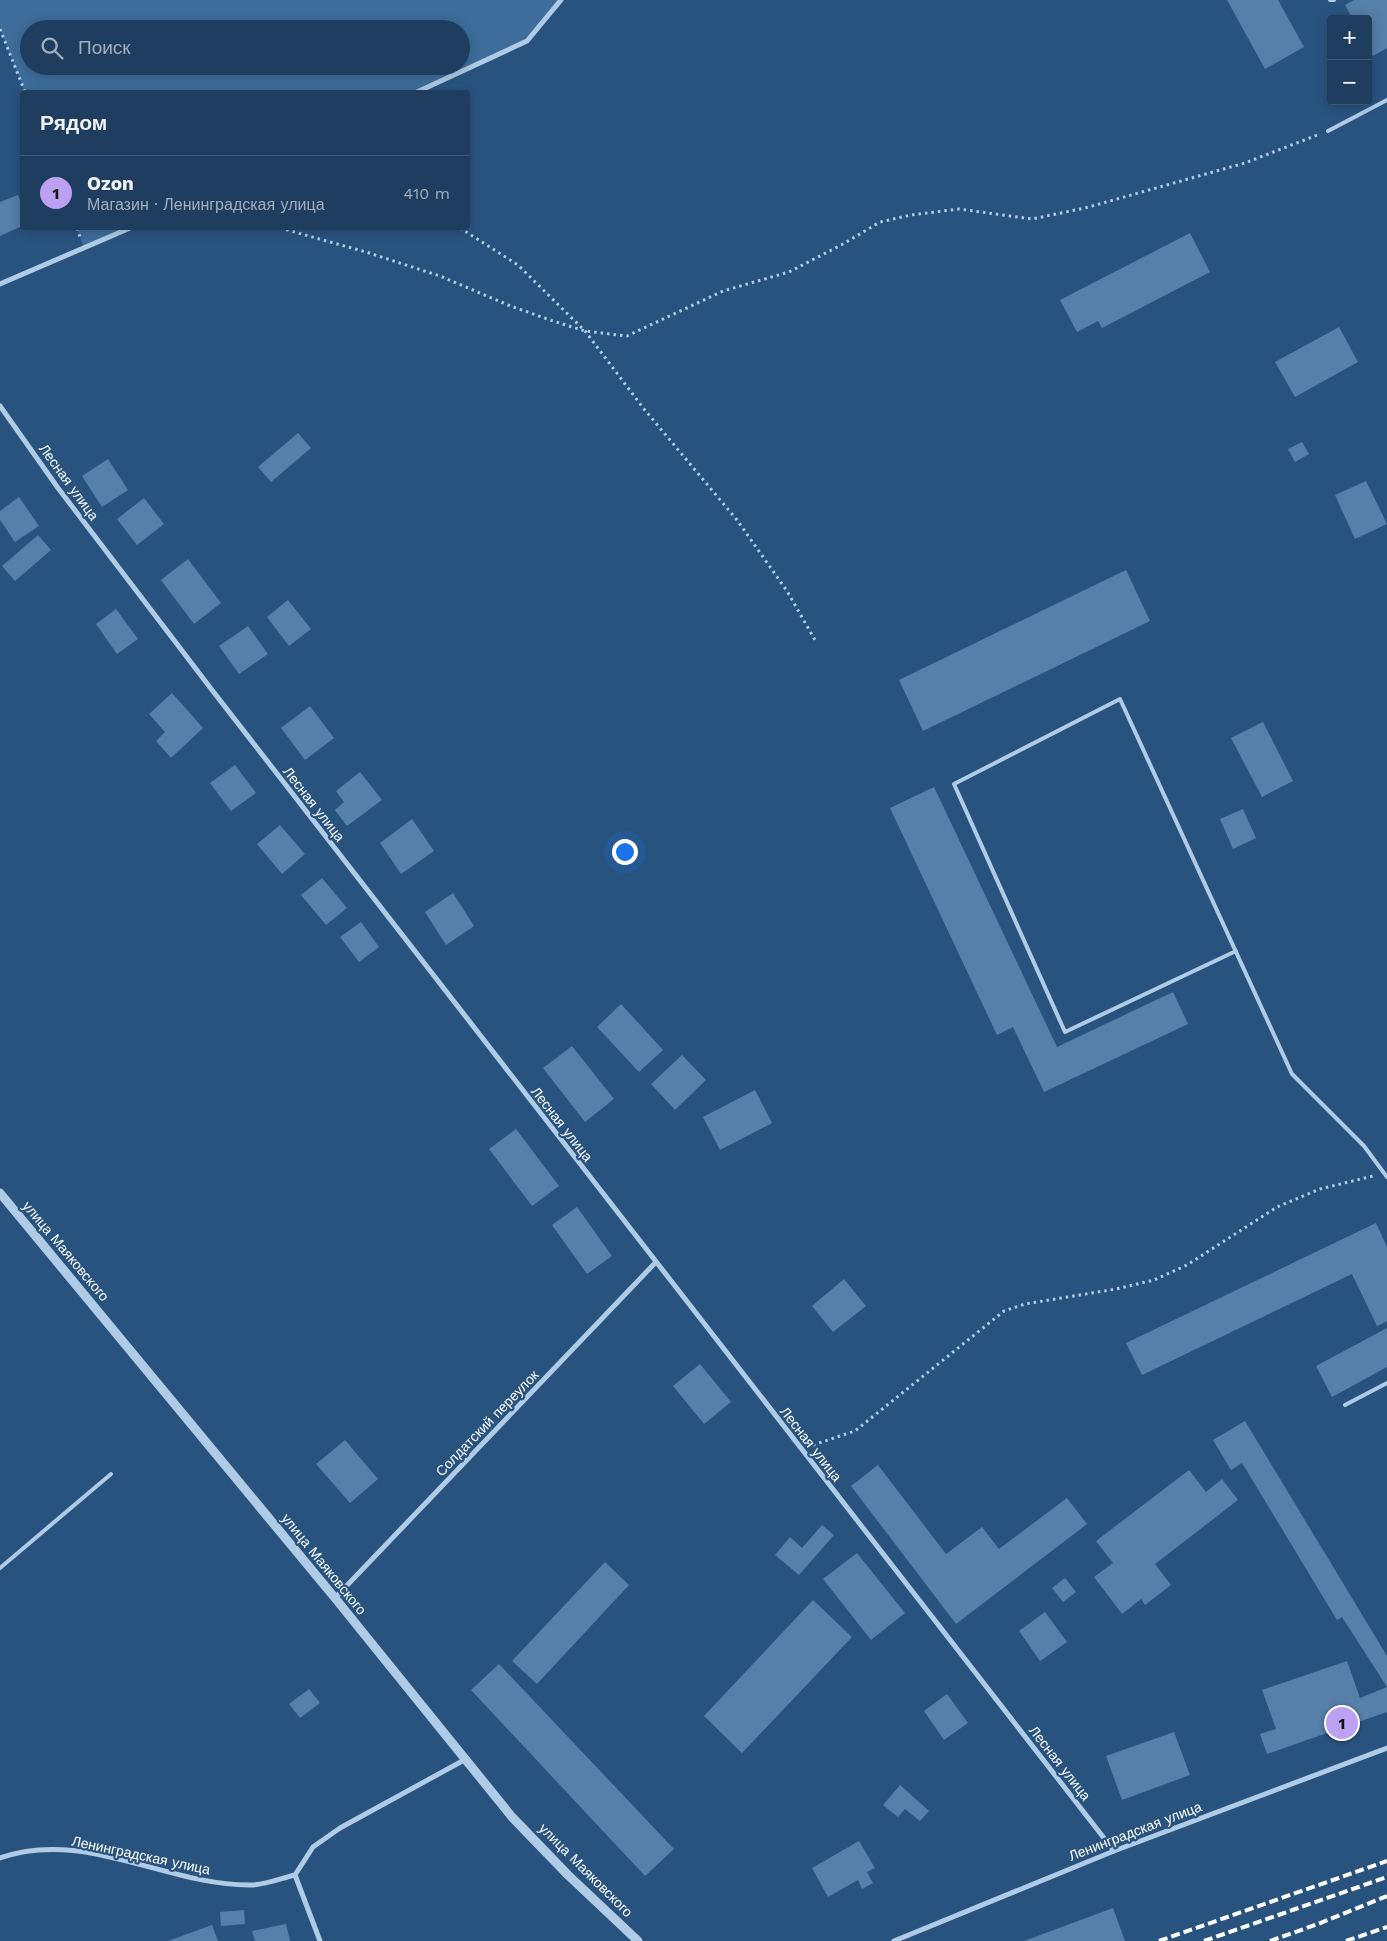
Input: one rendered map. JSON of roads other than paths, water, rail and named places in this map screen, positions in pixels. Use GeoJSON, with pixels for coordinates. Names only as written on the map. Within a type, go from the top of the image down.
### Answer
{"type":"FeatureCollection","features":[{"type":"Feature","properties":{"kind":"street"},"geometry":{"type":"LineString","coordinates":[[470,67],[527,41],[561,0]]}},
{"type":"Feature","properties":{"kind":"street"},"geometry":{"type":"LineString","coordinates":[[421,90],[454,75]]}},
{"type":"Feature","properties":{"kind":"street"},"geometry":{"type":"LineString","coordinates":[[0,284],[125,230]]}},
{"type":"Feature","properties":{"kind":"street","name":"Лесная улица"},"geometry":{"type":"LineString","coordinates":[[0,406],[58,488],[212,690],[1114,1850]]}},
{"type":"Feature","properties":{"kind":"street","name":"улица Маяковского"},"geometry":{"type":"LineString","coordinates":[[0,1193],[335,1598],[512,1817],[568,1875],[638,1941]]}},
{"type":"Feature","properties":{"kind":"street","name":"Солдатский переулок"},"geometry":{"type":"LineString","coordinates":[[335,1598],[655,1262]]}},
{"type":"Feature","properties":{"kind":"street","name":"Ленинградская улица"},"geometry":{"type":"LineString","coordinates":[[894,1941],[1114,1850],[1387,1748]]}},
{"type":"Feature","properties":{"kind":"street"},"geometry":{"type":"LineString","coordinates":[[320,1941],[296,1875],[313,1847],[340,1828],[466,1759]]}},
{"type":"Feature","properties":{"kind":"street","name":"Ленинградская улица"},"geometry":{"type":"LineString","coordinates":[[0,1858],[18,1852],[60,1850],[106,1856],[154,1867],[200,1881],[253,1885],[296,1875]]}},
{"type":"Feature","properties":{"kind":"lane"},"geometry":{"type":"LineString","coordinates":[[1328,131],[1387,100]]}},
{"type":"Feature","properties":{"kind":"lane"},"geometry":{"type":"LineString","coordinates":[[1236,951],[1065,1032],[954,784],[1120,699],[1236,951],[1292,1074],[1364,1146],[1387,1178]]}},
{"type":"Feature","properties":{"kind":"lane"},"geometry":{"type":"LineString","coordinates":[[1345,1405],[1387,1383]]}},
{"type":"Feature","properties":{"kind":"lane"},"geometry":{"type":"LineString","coordinates":[[0,1568],[111,1474]]}},
{"type":"Feature","properties":{"kind":"railway"},"geometry":{"type":"LineString","coordinates":[[1159,1941],[1387,1861]]}},
{"type":"Feature","properties":{"kind":"railway"},"geometry":{"type":"LineString","coordinates":[[1204,1941],[1387,1877]]}},
{"type":"Feature","properties":{"kind":"railway"},"geometry":{"type":"LineString","coordinates":[[1270,1941],[1387,1896]]}},
{"type":"Feature","properties":{"kind":"railway"},"geometry":{"type":"LineString","coordinates":[[1346,1941],[1387,1927]]}},
{"type":"Feature","properties":{"kind":"place","name":"Ozon"},"geometry":{"type":"Point","coordinates":[1342,1723]}}]}
